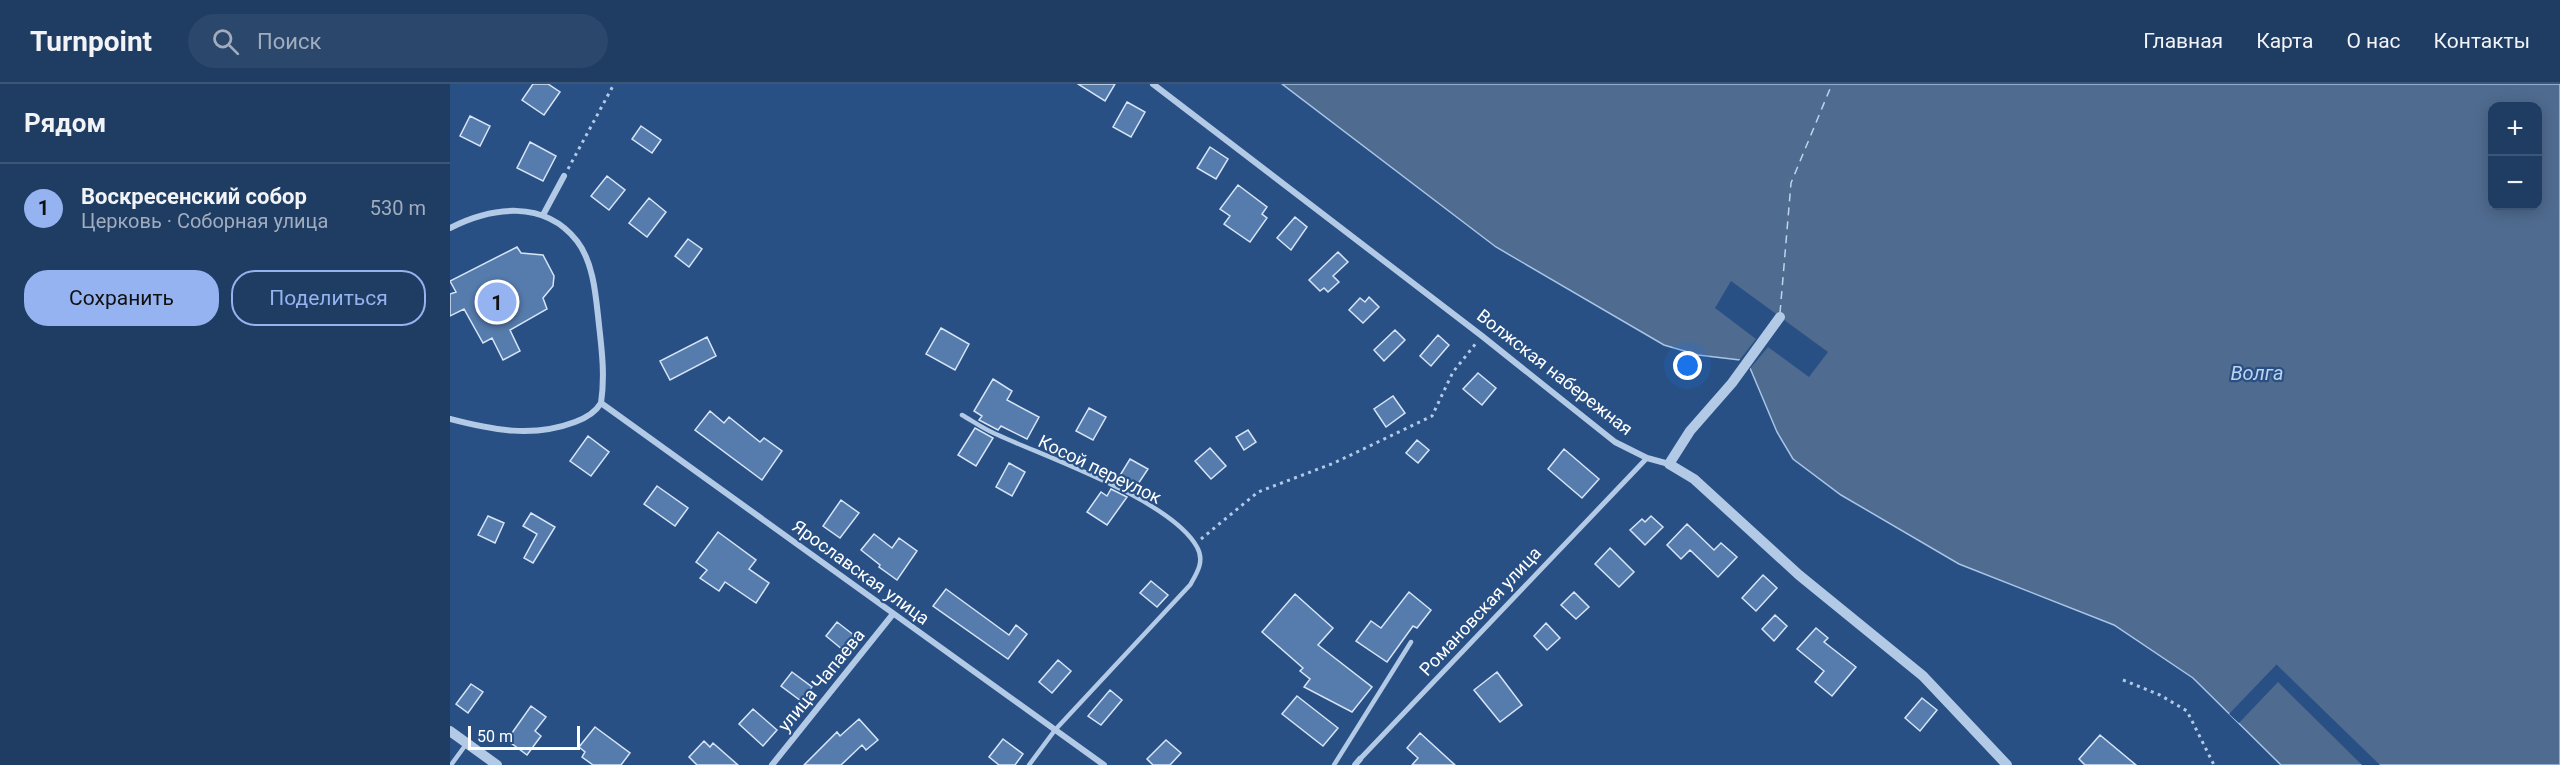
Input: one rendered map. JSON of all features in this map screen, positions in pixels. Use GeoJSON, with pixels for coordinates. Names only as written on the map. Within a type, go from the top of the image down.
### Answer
{"type":"FeatureCollection","features":[{"type":"Feature","properties":{"kind":"street","name":"Волжская набережная"},"geometry":{"type":"LineString","coordinates":[[1153,84],[1482,336],[1615,442],[1647,458],[1669,464],[1694,479],[1799,575],[1923,676],[2007,765]]}},
{"type":"Feature","properties":{"kind":"street"},"geometry":{"type":"LineString","coordinates":[[543,215],[564,176]]}},
{"type":"Feature","properties":{"kind":"street"},"geometry":{"type":"LineString","coordinates":[[450,228],[475,216],[500,210],[520,210],[543,215],[577,241],[589,267],[596,296],[603,386],[601,403],[591,414],[553,430],[520,432],[482,428],[450,419]]}},
{"type":"Feature","properties":{"kind":"street"},"geometry":{"type":"LineString","coordinates":[[1669,464],[1685,438],[1732,383],[1780,317]]}},
{"type":"Feature","properties":{"kind":"street","name":"Ярославская улица"},"geometry":{"type":"LineString","coordinates":[[601,403],[1104,765]]}},
{"type":"Feature","properties":{"kind":"street","name":"Романовская улица"},"geometry":{"type":"LineString","coordinates":[[1355,765],[1647,458]]}},
{"type":"Feature","properties":{"kind":"street","name":"улица Чапаева"},"geometry":{"type":"LineString","coordinates":[[772,765],[893,614]]}},
{"type":"Feature","properties":{"kind":"street"},"geometry":{"type":"LineString","coordinates":[[450,730],[497,765]]}},
{"type":"Feature","properties":{"kind":"lane","name":"Косой переулок"},"geometry":{"type":"LineString","coordinates":[[962,415],[994,434],[1132,495],[1182,530],[1195,544]]}},
{"type":"Feature","properties":{"kind":"lane"},"geometry":{"type":"LineString","coordinates":[[1029,765],[1055,730],[1190,585],[1200,570],[1200,558],[1195,544]]}},
{"type":"Feature","properties":{"kind":"lane"},"geometry":{"type":"LineString","coordinates":[[1334,765],[1411,642]]}},
{"type":"Feature","properties":{"kind":"lane"},"geometry":{"type":"LineString","coordinates":[[451,765],[467,743]]}},
{"type":"Feature","properties":{"kind":"path"},"geometry":{"type":"LineString","coordinates":[[564,176],[614,84]]}},
{"type":"Feature","properties":{"kind":"path"},"geometry":{"type":"LineString","coordinates":[[1195,544],[1258,492],[1354,454],[1432,416],[1453,372],[1482,336]]}},
{"type":"Feature","properties":{"kind":"path"},"geometry":{"type":"LineString","coordinates":[[2123,680],[2160,695],[2187,711],[2214,765]]}},
{"type":"Feature","properties":{"kind":"water","name":"Волга"},"geometry":{"type":"Polygon","coordinates":[[[1282,84],[2560,84],[2560,765],[2281,765],[2193,678],[2114,625],[1959,564],[1841,495],[1793,459],[1777,432],[1750,368],[1740,360],[1698,355],[1664,345],[1496,247],[1282,84]]]}},
{"type":"Feature","properties":{"kind":"pier"},"geometry":{"type":"Polygon","coordinates":[[[1731,281],[1828,352],[1809,377],[1768,347],[1748,371],[1738,362],[1756,339],[1715,308],[1731,281]]]}},
{"type":"Feature","properties":{"kind":"pier"},"geometry":{"type":"Polygon","coordinates":[[[2277,664],[2380,765],[2362,765],[2278,682],[2239,723],[2229,714],[2277,664]]]}},
{"type":"Feature","properties":{"kind":"building"},"geometry":{"type":"Polygon","coordinates":[[[533,84],[548,84],[560,92],[544,115],[522,100],[533,84]]]}},
{"type":"Feature","properties":{"kind":"building"},"geometry":{"type":"Polygon","coordinates":[[[1078,84],[1115,84],[1105,101],[1078,84]]]}},
{"type":"Feature","properties":{"kind":"building"},"geometry":{"type":"Polygon","coordinates":[[[1127,102],[1145,112],[1131,137],[1113,127],[1127,102]]]}},
{"type":"Feature","properties":{"kind":"building"},"geometry":{"type":"Polygon","coordinates":[[[470,116],[490,126],[480,146],[460,136],[470,116]]]}},
{"type":"Feature","properties":{"kind":"building"},"geometry":{"type":"Polygon","coordinates":[[[641,126],[661,140],[652,153],[632,139],[641,126]]]}},
{"type":"Feature","properties":{"kind":"building"},"geometry":{"type":"Polygon","coordinates":[[[530,142],[556,156],[543,181],[517,168],[530,142]]]}},
{"type":"Feature","properties":{"kind":"building"},"geometry":{"type":"Polygon","coordinates":[[[1210,147],[1228,159],[1216,179],[1197,168],[1210,147]]]}},
{"type":"Feature","properties":{"kind":"building"},"geometry":{"type":"Polygon","coordinates":[[[607,176],[625,190],[609,210],[591,196],[607,176]]]}},
{"type":"Feature","properties":{"kind":"building"},"geometry":{"type":"Polygon","coordinates":[[[1238,185],[1267,207],[1262,214],[1267,218],[1250,242],[1224,224],[1230,216],[1220,209],[1238,185]]]}},
{"type":"Feature","properties":{"kind":"building"},"geometry":{"type":"Polygon","coordinates":[[[649,198],[666,212],[647,237],[629,223],[649,198]]]}},
{"type":"Feature","properties":{"kind":"building"},"geometry":{"type":"Polygon","coordinates":[[[1295,217],[1307,227],[1291,250],[1277,238],[1295,217]]]}},
{"type":"Feature","properties":{"kind":"building"},"geometry":{"type":"Polygon","coordinates":[[[688,239],[702,249],[689,267],[675,256],[688,239]]]}},
{"type":"Feature","properties":{"kind":"building"},"geometry":{"type":"Polygon","coordinates":[[[517,247],[521,253],[543,255],[554,276],[553,286],[543,298],[547,309],[510,330],[520,351],[503,360],[492,338],[483,343],[464,309],[450,316],[450,294],[456,292],[450,281],[517,247]]]}},
{"type":"Feature","properties":{"kind":"building"},"geometry":{"type":"Polygon","coordinates":[[[1338,252],[1348,262],[1333,276],[1339,282],[1328,292],[1324,288],[1320,291],[1309,280],[1338,252]]]}},
{"type":"Feature","properties":{"kind":"building"},"geometry":{"type":"Polygon","coordinates":[[[1369,297],[1379,307],[1363,323],[1349,310],[1360,298],[1365,302],[1369,297]]]}},
{"type":"Feature","properties":{"kind":"building"},"geometry":{"type":"Polygon","coordinates":[[[941,328],[969,344],[955,370],[926,354],[941,328]]]}},
{"type":"Feature","properties":{"kind":"building"},"geometry":{"type":"Polygon","coordinates":[[[1395,330],[1405,340],[1384,361],[1374,350],[1395,330]]]}},
{"type":"Feature","properties":{"kind":"building"},"geometry":{"type":"Polygon","coordinates":[[[1438,335],[1449,345],[1431,366],[1420,356],[1438,335]]]}},
{"type":"Feature","properties":{"kind":"building"},"geometry":{"type":"Polygon","coordinates":[[[707,337],[716,356],[670,380],[660,361],[707,337]]]}},
{"type":"Feature","properties":{"kind":"building"},"geometry":{"type":"Polygon","coordinates":[[[1478,373],[1496,388],[1482,405],[1463,389],[1478,373]]]}},
{"type":"Feature","properties":{"kind":"building"},"geometry":{"type":"Polygon","coordinates":[[[993,379],[1012,391],[1007,400],[1039,417],[1027,439],[1001,426],[998,430],[979,420],[982,416],[974,411],[993,379]]]}},
{"type":"Feature","properties":{"kind":"building"},"geometry":{"type":"Polygon","coordinates":[[[1393,396],[1405,413],[1386,427],[1374,409],[1393,396]]]}},
{"type":"Feature","properties":{"kind":"building"},"geometry":{"type":"Polygon","coordinates":[[[1089,408],[1106,417],[1093,440],[1076,431],[1089,408]]]}},
{"type":"Feature","properties":{"kind":"building"},"geometry":{"type":"Polygon","coordinates":[[[710,411],[724,423],[729,417],[760,442],[764,438],[782,451],[762,480],[695,430],[710,411]]]}},
{"type":"Feature","properties":{"kind":"building"},"geometry":{"type":"Polygon","coordinates":[[[975,428],[993,438],[976,466],[958,455],[975,428]]]}},
{"type":"Feature","properties":{"kind":"building"},"geometry":{"type":"Polygon","coordinates":[[[1248,430],[1256,442],[1244,450],[1236,437],[1248,430]]]}},
{"type":"Feature","properties":{"kind":"building"},"geometry":{"type":"Polygon","coordinates":[[[588,436],[609,452],[591,476],[570,461],[588,436]]]}},
{"type":"Feature","properties":{"kind":"building"},"geometry":{"type":"Polygon","coordinates":[[[1417,440],[1429,450],[1418,463],[1406,453],[1417,440]]]}},
{"type":"Feature","properties":{"kind":"building"},"geometry":{"type":"Polygon","coordinates":[[[1210,448],[1226,466],[1211,479],[1195,461],[1210,448]]]}},
{"type":"Feature","properties":{"kind":"building"},"geometry":{"type":"Polygon","coordinates":[[[1564,449],[1599,479],[1582,498],[1548,469],[1564,449]]]}},
{"type":"Feature","properties":{"kind":"building"},"geometry":{"type":"Polygon","coordinates":[[[1130,459],[1148,469],[1134,490],[1116,482],[1130,459]]]}},
{"type":"Feature","properties":{"kind":"building"},"geometry":{"type":"Polygon","coordinates":[[[1009,463],[1025,472],[1012,496],[996,487],[1009,463]]]}},
{"type":"Feature","properties":{"kind":"building"},"geometry":{"type":"Polygon","coordinates":[[[657,486],[688,508],[675,526],[644,504],[657,486]]]}},
{"type":"Feature","properties":{"kind":"building"},"geometry":{"type":"Polygon","coordinates":[[[1111,489],[1127,497],[1107,525],[1087,512],[1101,492],[1107,496],[1111,489]]]}},
{"type":"Feature","properties":{"kind":"building"},"geometry":{"type":"Polygon","coordinates":[[[841,500],[859,513],[840,538],[823,526],[841,500]]]}},
{"type":"Feature","properties":{"kind":"building"},"geometry":{"type":"Polygon","coordinates":[[[531,513],[555,527],[533,563],[524,558],[537,534],[523,526],[531,513]]]}},
{"type":"Feature","properties":{"kind":"building"},"geometry":{"type":"Polygon","coordinates":[[[488,516],[504,523],[495,543],[478,535],[488,516]]]}},
{"type":"Feature","properties":{"kind":"building"},"geometry":{"type":"Polygon","coordinates":[[[1651,516],[1663,527],[1645,545],[1630,530],[1642,519],[1645,522],[1651,516]]]}},
{"type":"Feature","properties":{"kind":"building"},"geometry":{"type":"Polygon","coordinates":[[[1687,524],[1714,550],[1721,543],[1737,557],[1718,577],[1690,550],[1681,559],[1667,545],[1687,524]]]}},
{"type":"Feature","properties":{"kind":"building"},"geometry":{"type":"Polygon","coordinates":[[[718,532],[756,560],[749,569],[769,583],[756,603],[725,582],[719,591],[700,578],[707,570],[696,562],[718,532]]]}},
{"type":"Feature","properties":{"kind":"building"},"geometry":{"type":"Polygon","coordinates":[[[874,534],[892,548],[899,538],[917,551],[897,580],[861,550],[874,534]]]}},
{"type":"Feature","properties":{"kind":"building"},"geometry":{"type":"Polygon","coordinates":[[[1610,548],[1634,572],[1619,587],[1595,564],[1610,548]]]}},
{"type":"Feature","properties":{"kind":"building"},"geometry":{"type":"Polygon","coordinates":[[[1763,575],[1777,588],[1756,611],[1742,598],[1763,575]]]}},
{"type":"Feature","properties":{"kind":"building"},"geometry":{"type":"Polygon","coordinates":[[[1151,581],[1168,595],[1157,607],[1140,593],[1151,581]]]}},
{"type":"Feature","properties":{"kind":"building"},"geometry":{"type":"Polygon","coordinates":[[[946,589],[1009,635],[1016,625],[1027,634],[1008,659],[933,606],[946,589]]]}},
{"type":"Feature","properties":{"kind":"building"},"geometry":{"type":"Polygon","coordinates":[[[1409,592],[1431,610],[1417,628],[1413,626],[1387,662],[1356,641],[1371,621],[1381,628],[1409,592]]]}},
{"type":"Feature","properties":{"kind":"building"},"geometry":{"type":"Polygon","coordinates":[[[1574,592],[1589,607],[1576,619],[1561,605],[1574,592]]]}},
{"type":"Feature","properties":{"kind":"building"},"geometry":{"type":"Polygon","coordinates":[[[1295,594],[1333,628],[1318,645],[1372,687],[1352,712],[1304,687],[1310,679],[1300,671],[1303,668],[1262,632],[1295,594]]]}},
{"type":"Feature","properties":{"kind":"building"},"geometry":{"type":"Polygon","coordinates":[[[1775,615],[1787,626],[1774,641],[1762,629],[1775,615]]]}},
{"type":"Feature","properties":{"kind":"building"},"geometry":{"type":"Polygon","coordinates":[[[837,622],[855,636],[843,650],[826,636],[837,622]]]}},
{"type":"Feature","properties":{"kind":"building"},"geometry":{"type":"Polygon","coordinates":[[[1546,623],[1560,638],[1547,650],[1534,636],[1546,623]]]}},
{"type":"Feature","properties":{"kind":"building"},"geometry":{"type":"Polygon","coordinates":[[[1816,628],[1828,638],[1824,642],[1856,667],[1832,696],[1815,682],[1824,671],[1797,649],[1816,628]]]}},
{"type":"Feature","properties":{"kind":"building"},"geometry":{"type":"Polygon","coordinates":[[[1058,660],[1071,671],[1052,693],[1039,682],[1058,660]]]}},
{"type":"Feature","properties":{"kind":"building"},"geometry":{"type":"Polygon","coordinates":[[[792,672],[812,687],[801,701],[781,686],[792,672]]]}},
{"type":"Feature","properties":{"kind":"building"},"geometry":{"type":"Polygon","coordinates":[[[1497,672],[1522,705],[1500,722],[1474,690],[1497,672]]]}},
{"type":"Feature","properties":{"kind":"building"},"geometry":{"type":"Polygon","coordinates":[[[471,684],[483,692],[468,713],[456,704],[471,684]]]}},
{"type":"Feature","properties":{"kind":"building"},"geometry":{"type":"Polygon","coordinates":[[[1110,690],[1122,700],[1101,725],[1088,716],[1110,690]]]}},
{"type":"Feature","properties":{"kind":"building"},"geometry":{"type":"Polygon","coordinates":[[[1297,696],[1338,728],[1323,746],[1282,714],[1297,696]]]}},
{"type":"Feature","properties":{"kind":"building"},"geometry":{"type":"Polygon","coordinates":[[[1922,698],[1937,710],[1920,731],[1905,718],[1922,698]]]}},
{"type":"Feature","properties":{"kind":"building"},"geometry":{"type":"Polygon","coordinates":[[[531,706],[546,717],[535,731],[541,736],[527,755],[507,740],[531,706]]]}},
{"type":"Feature","properties":{"kind":"building"},"geometry":{"type":"Polygon","coordinates":[[[753,709],[777,730],[763,746],[739,724],[753,709]]]}},
{"type":"Feature","properties":{"kind":"building"},"geometry":{"type":"Polygon","coordinates":[[[859,719],[878,740],[866,750],[862,745],[841,765],[804,765],[837,732],[840,736],[859,719]]]}},
{"type":"Feature","properties":{"kind":"building"},"geometry":{"type":"Polygon","coordinates":[[[595,727],[630,753],[621,765],[593,765],[582,757],[585,752],[579,747],[595,727]]]}},
{"type":"Feature","properties":{"kind":"building"},"geometry":{"type":"Polygon","coordinates":[[[1420,733],[1455,765],[1412,765],[1418,758],[1407,748],[1420,733]]]}},
{"type":"Feature","properties":{"kind":"building"},"geometry":{"type":"Polygon","coordinates":[[[2100,735],[2136,765],[2085,765],[2079,759],[2100,735]]]}},
{"type":"Feature","properties":{"kind":"building"},"geometry":{"type":"Polygon","coordinates":[[[1003,739],[1023,754],[1015,765],[999,765],[989,757],[1003,739]]]}},
{"type":"Feature","properties":{"kind":"building"},"geometry":{"type":"Polygon","coordinates":[[[1166,740],[1181,753],[1170,765],[1153,765],[1147,759],[1166,740]]]}},
{"type":"Feature","properties":{"kind":"building"},"geometry":{"type":"Polygon","coordinates":[[[704,741],[710,747],[713,743],[738,765],[697,765],[689,757],[704,741]]]}},
{"type":"Feature","properties":{"kind":"ferry route"},"geometry":{"type":"LineString","coordinates":[[1780,313],[1791,183],[1832,84]]}},
{"type":"Feature","properties":{"kind":"place","name":"Воскресенский собор"},"geometry":{"type":"Point","coordinates":[497,302]}}]}
